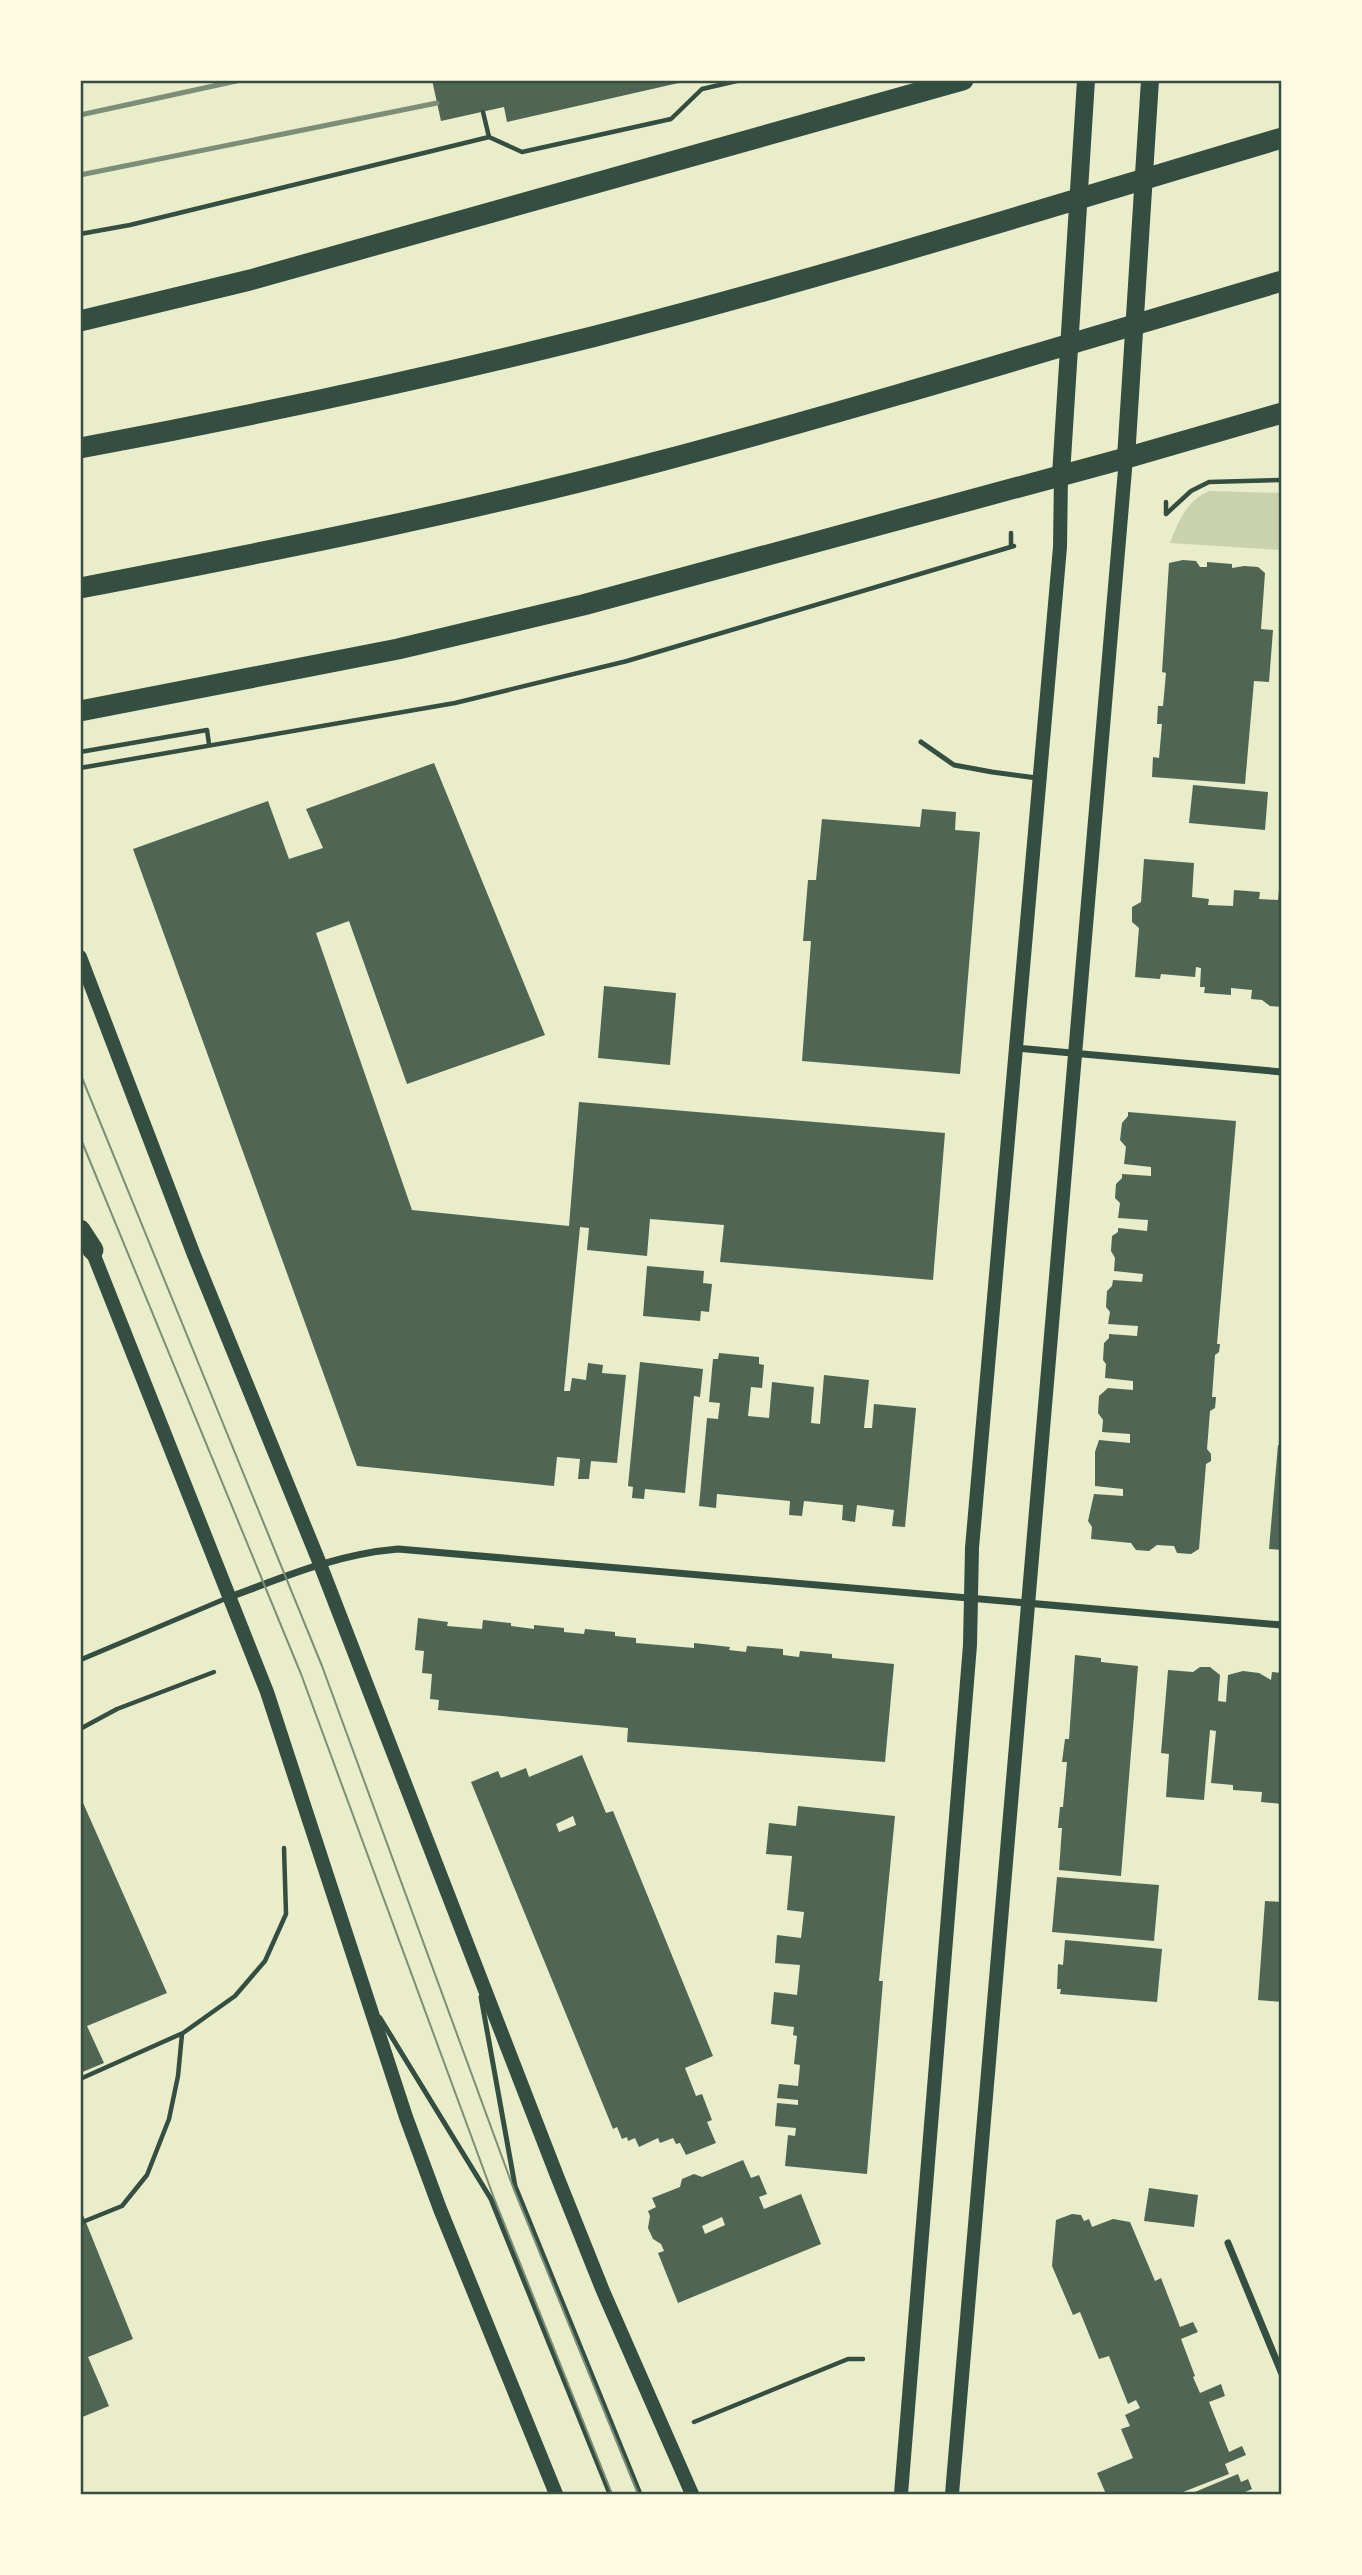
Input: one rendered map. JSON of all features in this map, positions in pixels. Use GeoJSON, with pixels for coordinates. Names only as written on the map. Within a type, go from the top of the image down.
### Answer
{"type":"FeatureCollection","features":[{"type":"Feature","properties":{"kind":"highway"},"geometry":{"type":"LineString","coordinates":[[80,321],[263,276],[964,80]]}},
{"type":"Feature","properties":{"kind":"highway"},"geometry":{"type":"LineString","coordinates":[[80,448],[329,399],[594,336],[784,285],[1282,138]]}},
{"type":"Feature","properties":{"kind":"highway"},"geometry":{"type":"LineString","coordinates":[[80,588],[402,523],[638,466],[862,405],[1282,281]]}},
{"type":"Feature","properties":{"kind":"highway"},"geometry":{"type":"LineString","coordinates":[[80,710],[398,649],[583,605],[1282,413]]}},
{"type":"Feature","properties":{"kind":"highway"},"geometry":{"type":"LineString","coordinates":[[80,1230],[93,1250]]}},
{"type":"Feature","properties":{"kind":"main road"},"geometry":{"type":"LineString","coordinates":[[901,2494],[969,1659],[972,1548],[1060,547],[1062,431],[1086,80]]}},
{"type":"Feature","properties":{"kind":"main road"},"geometry":{"type":"LineString","coordinates":[[952,2494],[1130,411],[1150,80]]}},
{"type":"Feature","properties":{"kind":"main road"},"geometry":{"type":"LineString","coordinates":[[80,957],[194,1255],[320,1564],[603,2291],[692,2494]]}},
{"type":"Feature","properties":{"kind":"main road"},"geometry":{"type":"LineString","coordinates":[[80,1222],[230,1597],[297,1778],[406,2117],[440,2209],[556,2494]]}},
{"type":"Feature","properties":{"kind":"street"},"geometry":{"type":"LineString","coordinates":[[1016,1048],[1282,1072]]}},
{"type":"Feature","properties":{"kind":"street"},"geometry":{"type":"LineString","coordinates":[[230,1597],[320,1564],[365,1552],[398,1549],[1282,1625]]}},
{"type":"Feature","properties":{"kind":"street"},"geometry":{"type":"LineString","coordinates":[[1228,2243],[1282,2374]]}},
{"type":"Feature","properties":{"kind":"lane"},"geometry":{"type":"LineString","coordinates":[[921,742],[954,765],[1040,778]]}},
{"type":"Feature","properties":{"kind":"lane"},"geometry":{"type":"LineString","coordinates":[[80,1660],[230,1597]]}},
{"type":"Feature","properties":{"kind":"lane"},"geometry":{"type":"LineString","coordinates":[[476,1968],[515,2186],[640,2494]]}},
{"type":"Feature","properties":{"kind":"lane"},"geometry":{"type":"LineString","coordinates":[[369,2001],[491,2199],[610,2494]]}},
{"type":"Feature","properties":{"kind":"path"},"geometry":{"type":"LineString","coordinates":[[80,234],[130,225],[489,137],[522,152],[671,119],[702,89],[740,80]]}},
{"type":"Feature","properties":{"kind":"path"},"geometry":{"type":"LineString","coordinates":[[483,111],[489,137]]}},
{"type":"Feature","properties":{"kind":"path"},"geometry":{"type":"LineString","coordinates":[[1166,502],[1166,514],[1191,491],[1209,482],[1282,480]]}},
{"type":"Feature","properties":{"kind":"path"},"geometry":{"type":"LineString","coordinates":[[80,768],[455,703],[627,661],[1012,546],[1011,533]]}},
{"type":"Feature","properties":{"kind":"path"},"geometry":{"type":"LineString","coordinates":[[80,752],[207,730],[209,744]]}},
{"type":"Feature","properties":{"kind":"path"},"geometry":{"type":"LineString","coordinates":[[80,1729],[117,1709],[214,1672]]}},
{"type":"Feature","properties":{"kind":"path"},"geometry":{"type":"LineString","coordinates":[[80,2079],[183,2033],[235,1996],[265,1961],[286,1914],[284,1847]]}},
{"type":"Feature","properties":{"kind":"path"},"geometry":{"type":"LineString","coordinates":[[80,2223],[122,2206],[147,2175],[169,2119],[183,2033]]}},
{"type":"Feature","properties":{"kind":"path"},"geometry":{"type":"LineString","coordinates":[[848,2359],[863,2359]]}},
{"type":"Feature","properties":{"kind":"green space"},"geometry":{"type":"Polygon","coordinates":[[[1209,491],[1281,493],[1281,550],[1170,543],[1189,506],[1209,491]]]}},
{"type":"Feature","properties":{"kind":"building"},"geometry":{"type":"Polygon","coordinates":[[[432,80],[683,82],[507,122],[504,107],[441,121],[432,80]]]}},
{"type":"Feature","properties":{"kind":"building"},"geometry":{"type":"Polygon","coordinates":[[[1196,561],[1200,567],[1207,567],[1207,562],[1232,564],[1232,568],[1258,567],[1265,573],[1261,629],[1273,630],[1269,682],[1254,681],[1245,784],[1152,777],[1153,757],[1159,758],[1162,724],[1157,724],[1158,706],[1163,706],[1166,673],[1162,672],[1169,563],[1196,561]]]}},
{"type":"Feature","properties":{"kind":"building"},"geometry":{"type":"Polygon","coordinates":[[[434,763],[545,1035],[407,1084],[349,921],[316,933],[412,1210],[569,1226],[579,1102],[945,1133],[933,1280],[720,1262],[724,1225],[650,1219],[647,1256],[587,1250],[589,1228],[580,1227],[564,1391],[570,1391],[572,1378],[586,1380],[588,1363],[603,1365],[602,1373],[626,1375],[617,1463],[591,1461],[589,1479],[578,1479],[580,1459],[557,1457],[554,1486],[357,1466],[133,849],[268,801],[289,859],[323,848],[306,809],[434,763]]]}},
{"type":"Feature","properties":{"kind":"building"},"geometry":{"type":"Polygon","coordinates":[[[1193,785],[1268,792],[1265,830],[1189,823],[1193,785]]]}},
{"type":"Feature","properties":{"kind":"building"},"geometry":{"type":"Polygon","coordinates":[[[922,809],[956,812],[955,830],[980,832],[960,1074],[802,1061],[811,941],[803,941],[808,880],[816,880],[822,819],[920,827],[922,809]]]}},
{"type":"Feature","properties":{"kind":"building"},"geometry":{"type":"Polygon","coordinates":[[[1144,859],[1194,863],[1192,897],[1209,899],[1208,905],[1233,906],[1234,890],[1260,892],[1259,899],[1278,900],[1282,881],[1282,1007],[1251,999],[1252,990],[1231,988],[1231,995],[1204,993],[1205,987],[1200,987],[1201,968],[1196,967],[1195,977],[1161,974],[1160,979],[1135,977],[1139,928],[1132,922],[1132,907],[1141,902],[1144,859]]]}},
{"type":"Feature","properties":{"kind":"building"},"geometry":{"type":"Polygon","coordinates":[[[604,986],[676,993],[670,1065],[598,1058],[604,986]]]}},
{"type":"Feature","properties":{"kind":"building"},"geometry":{"type":"Polygon","coordinates":[[[1128,1112],[1236,1121],[1217,1344],[1220,1344],[1219,1352],[1215,1355],[1212,1397],[1216,1397],[1215,1408],[1210,1411],[1207,1449],[1211,1454],[1211,1461],[1206,1464],[1199,1549],[1191,1554],[1177,1553],[1174,1546],[1157,1545],[1149,1551],[1136,1550],[1131,1543],[1091,1539],[1092,1527],[1088,1521],[1094,1494],[1123,1496],[1123,1489],[1095,1486],[1095,1452],[1099,1440],[1130,1443],[1130,1434],[1102,1432],[1103,1420],[1098,1413],[1099,1396],[1108,1388],[1133,1390],[1133,1381],[1105,1378],[1106,1364],[1103,1360],[1104,1343],[1109,1334],[1137,1336],[1138,1326],[1108,1324],[1110,1312],[1106,1307],[1107,1291],[1113,1280],[1142,1282],[1143,1274],[1114,1271],[1115,1258],[1111,1251],[1112,1236],[1118,1232],[1118,1228],[1147,1231],[1148,1220],[1118,1218],[1120,1203],[1115,1198],[1116,1184],[1122,1174],[1151,1176],[1151,1167],[1124,1164],[1126,1147],[1120,1140],[1122,1123],[1128,1112]]]}},
{"type":"Feature","properties":{"kind":"building"},"geometry":{"type":"Polygon","coordinates":[[[647,1266],[704,1271],[703,1283],[712,1284],[709,1312],[701,1311],[700,1321],[643,1316],[647,1266]]]}},
{"type":"Feature","properties":{"kind":"building"},"geometry":{"type":"Polygon","coordinates":[[[719,1353],[759,1357],[759,1364],[764,1365],[762,1388],[751,1387],[748,1416],[769,1418],[772,1382],[814,1387],[811,1423],[820,1424],[824,1375],[869,1380],[864,1428],[872,1428],[874,1404],[916,1408],[905,1527],[892,1526],[894,1510],[857,1505],[855,1522],[842,1520],[843,1505],[804,1501],[802,1516],[789,1515],[790,1501],[717,1494],[716,1508],[699,1506],[707,1418],[718,1419],[720,1403],[709,1402],[713,1359],[718,1359],[719,1353]]]}},
{"type":"Feature","properties":{"kind":"building"},"geometry":{"type":"Polygon","coordinates":[[[640,1362],[703,1369],[700,1397],[694,1396],[685,1493],[645,1489],[644,1499],[632,1498],[633,1487],[628,1486],[640,1362]]]}},
{"type":"Feature","properties":{"kind":"building"},"geometry":{"type":"Polygon","coordinates":[[[1278,1445],[1282,1445],[1282,1550],[1269,1549],[1278,1445]]]}},
{"type":"Feature","properties":{"kind":"building"},"geometry":{"type":"Polygon","coordinates":[[[418,1618],[448,1622],[447,1626],[482,1629],[483,1620],[534,1629],[534,1625],[564,1628],[564,1632],[584,1634],[585,1629],[615,1632],[615,1636],[636,1638],[636,1643],[694,1648],[694,1643],[730,1647],[729,1650],[746,1652],[747,1646],[783,1649],[783,1655],[799,1657],[800,1651],[832,1654],[832,1658],[894,1664],[885,1762],[627,1742],[628,1728],[438,1710],[439,1700],[430,1699],[432,1674],[422,1673],[424,1651],[415,1650],[418,1618]]]}},
{"type":"Feature","properties":{"kind":"building"},"geometry":{"type":"Polygon","coordinates":[[[1075,1655],[1101,1658],[1101,1662],[1138,1666],[1121,1876],[1059,1870],[1062,1828],[1058,1828],[1060,1807],[1063,1807],[1067,1762],[1062,1762],[1065,1739],[1069,1739],[1075,1655]]]}},
{"type":"Feature","properties":{"kind":"building"},"geometry":{"type":"Polygon","coordinates":[[[1200,1667],[1210,1667],[1220,1675],[1218,1701],[1226,1702],[1228,1675],[1243,1671],[1259,1673],[1271,1680],[1272,1672],[1282,1673],[1282,1804],[1261,1802],[1262,1792],[1233,1790],[1233,1785],[1211,1783],[1216,1731],[1210,1730],[1204,1800],[1166,1797],[1169,1754],[1161,1753],[1168,1670],[1193,1672],[1200,1667]]]}},
{"type":"Feature","properties":{"kind":"building"},"geometry":{"type":"Polygon","coordinates":[[[582,1755],[606,1813],[613,1811],[713,2056],[685,2068],[696,2096],[702,2094],[712,2120],[707,2122],[716,2143],[686,2155],[680,2143],[676,2144],[673,2138],[660,2143],[658,2138],[639,2147],[635,2138],[628,2141],[627,2137],[622,2139],[617,2127],[613,2129],[471,1782],[498,1771],[501,1778],[526,1768],[529,1777],[582,1755]],[[573,1816],[556,1824],[559,1832],[576,1825],[573,1816]]]}},
{"type":"Feature","properties":{"kind":"building"},"geometry":{"type":"Polygon","coordinates":[[[80,1796],[167,1993],[87,2026],[104,2063],[80,2073],[80,1796]]]}},
{"type":"Feature","properties":{"kind":"building"},"geometry":{"type":"Polygon","coordinates":[[[798,1806],[895,1816],[879,1981],[883,1981],[867,2174],[785,2166],[788,2135],[795,2136],[796,2128],[775,2126],[777,2103],[798,2105],[798,2100],[777,2098],[779,2084],[798,2086],[800,2065],[794,2064],[797,2036],[793,2035],[794,2027],[771,2024],[774,1992],[797,1995],[800,1965],[775,1963],[777,1935],[801,1938],[804,1912],[787,1910],[792,1856],[766,1854],[769,1823],[796,1826],[798,1806]]]}},
{"type":"Feature","properties":{"kind":"building"},"geometry":{"type":"Polygon","coordinates":[[[1057,1877],[1159,1885],[1154,1941],[1052,1932],[1057,1877]]]}},
{"type":"Feature","properties":{"kind":"building"},"geometry":{"type":"Polygon","coordinates":[[[1265,1901],[1282,1902],[1282,2002],[1258,2000],[1265,1901]]]}},
{"type":"Feature","properties":{"kind":"building"},"geometry":{"type":"Polygon","coordinates":[[[1065,1940],[1162,1949],[1157,2002],[1060,1994],[1061,1989],[1057,1989],[1058,1964],[1063,1965],[1065,1940]]]}},
{"type":"Feature","properties":{"kind":"building"},"geometry":{"type":"Polygon","coordinates":[[[743,2160],[751,2178],[759,2175],[767,2194],[759,2197],[764,2209],[801,2194],[821,2244],[678,2303],[658,2253],[664,2251],[661,2244],[653,2239],[648,2228],[648,2211],[656,2207],[652,2198],[680,2187],[682,2179],[694,2174],[702,2177],[743,2160]],[[722,2217],[702,2226],[705,2234],[725,2225],[722,2217]]]}},
{"type":"Feature","properties":{"kind":"building"},"geometry":{"type":"Polygon","coordinates":[[[1149,2188],[1198,2195],[1194,2227],[1144,2221],[1149,2188]]]}},
{"type":"Feature","properties":{"kind":"building"},"geometry":{"type":"Polygon","coordinates":[[[1072,2214],[1081,2215],[1084,2221],[1089,2219],[1092,2227],[1113,2219],[1130,2222],[1155,2281],[1161,2278],[1180,2327],[1193,2322],[1198,2332],[1181,2339],[1195,2376],[1193,2377],[1200,2393],[1221,2384],[1225,2396],[1209,2402],[1229,2452],[1242,2446],[1246,2455],[1225,2464],[1229,2474],[1178,2494],[1106,2494],[1097,2473],[1133,2458],[1121,2429],[1130,2426],[1125,2415],[1140,2408],[1136,2400],[1128,2404],[1109,2356],[1099,2359],[1080,2312],[1073,2315],[1052,2266],[1056,2220],[1072,2214]]]}},
{"type":"Feature","properties":{"kind":"building"},"geometry":{"type":"Polygon","coordinates":[[[83,2215],[133,2339],[88,2357],[109,2406],[80,2418],[80,2216],[83,2215]]]}},
{"type":"Feature","properties":{"kind":"building"},"geometry":{"type":"Polygon","coordinates":[[[1238,2474],[1241,2482],[1248,2479],[1252,2489],[1245,2492],[1247,2494],[1190,2494],[1238,2474]]]}},
{"type":"Feature","properties":{"kind":"tram line"},"geometry":{"type":"LineString","coordinates":[[80,1073],[322,1666],[513,2187],[638,2494]]}},
{"type":"Feature","properties":{"kind":"tram line"},"geometry":{"type":"LineString","coordinates":[[80,1137],[301,1674],[494,2198],[612,2494]]}},
{"type":"Feature","properties":{"kind":"railway"},"geometry":{"type":"LineString","coordinates":[[80,115],[241,80]]}},
{"type":"Feature","properties":{"kind":"railway"},"geometry":{"type":"LineString","coordinates":[[80,175],[437,103]]}}]}
